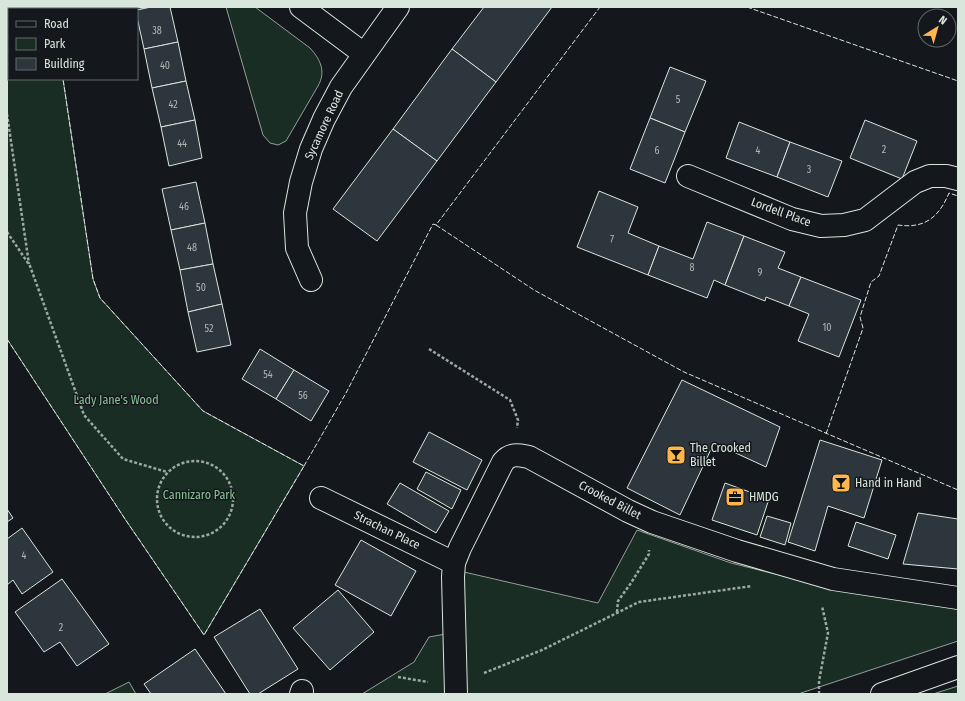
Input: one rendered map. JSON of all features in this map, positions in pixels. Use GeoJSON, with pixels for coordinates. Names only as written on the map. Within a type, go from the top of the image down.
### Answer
{"type":"FeatureCollection","features":[{"type":"Feature","properties":{"kind":"street"},"geometry":{"type":"LineString","coordinates":[[301,7],[364,54]]}},
{"type":"Feature","properties":{"kind":"street","name":"Sycamore Road"},"geometry":{"type":"LineString","coordinates":[[311,280],[297,248],[295,213],[301,182],[311,149],[324,119],[342,87],[398,7]]}},
{"type":"Feature","properties":{"kind":"street","name":"Lordell Place"},"geometry":{"type":"LineString","coordinates":[[688,176],[792,218],[822,226],[844,225],[865,220],[915,182],[930,176],[946,176],[958,179]]}},
{"type":"Feature","properties":{"kind":"street"},"geometry":{"type":"LineString","coordinates":[[456,687],[453,577],[454,563],[503,462],[508,457],[514,456]]}},
{"type":"Feature","properties":{"kind":"street","name":"Crooked Billet"},"geometry":{"type":"LineString","coordinates":[[514,456],[529,457],[628,511],[652,522],[737,552],[832,579],[958,598]]}},
{"type":"Feature","properties":{"kind":"street","name":"Strachan Place"},"geometry":{"type":"LineString","coordinates":[[321,498],[454,563]]}},
{"type":"Feature","properties":{"kind":"street"},"geometry":{"type":"LineString","coordinates":[[882,694],[958,667]]}},
{"type":"Feature","properties":{"kind":"path"},"geometry":{"type":"LineString","coordinates":[[7,114],[30,266],[84,415],[123,459],[167,472]]}},
{"type":"Feature","properties":{"kind":"path"},"geometry":{"type":"LineString","coordinates":[[7,232],[30,266]]}},
{"type":"Feature","properties":{"kind":"path"},"geometry":{"type":"LineString","coordinates":[[429,349],[510,400],[518,420],[514,456]]}},
{"type":"Feature","properties":{"kind":"path"},"geometry":{"type":"LineString","coordinates":[[197,461],[216,467],[226,475],[232,487],[233,500],[230,513],[224,524],[213,532],[202,537],[190,537],[178,534],[168,527],[161,517],[156,499],[156,493],[160,481],[167,472],[178,464],[197,461]]}},
{"type":"Feature","properties":{"kind":"path"},"geometry":{"type":"LineString","coordinates":[[617,612],[618,601],[649,554],[652,522]]}},
{"type":"Feature","properties":{"kind":"path"},"geometry":{"type":"LineString","coordinates":[[819,694],[819,681],[828,633],[821,600],[832,579]]}},
{"type":"Feature","properties":{"kind":"path"},"geometry":{"type":"LineString","coordinates":[[398,677],[428,682],[440,686],[456,687],[473,678],[542,650],[639,602],[752,586]]}},
{"type":"Feature","properties":{"kind":"green space","name":"Cannizaro Park"},"geometry":{"type":"Polygon","coordinates":[[[7,7],[52,7],[8,8],[8,80],[63,80],[93,279],[100,298],[203,411],[304,466],[204,635],[125,519],[7,339],[7,7]]]}},
{"type":"Feature","properties":{"kind":"green space"},"geometry":{"type":"Polygon","coordinates":[[[226,7],[255,7],[310,48],[317,57],[321,66],[322,76],[318,86],[286,141],[278,145],[270,143],[263,135],[226,7]]]}},
{"type":"Feature","properties":{"kind":"green space"},"geometry":{"type":"Polygon","coordinates":[[[637,530],[731,563],[799,580],[958,608],[958,641],[798,694],[362,694],[414,662],[429,637],[462,631],[464,572],[598,603],[637,530]]]}},
{"type":"Feature","properties":{"kind":"green space"},"geometry":{"type":"Polygon","coordinates":[[[129,682],[136,694],[105,694],[129,682]]]}},
{"type":"Feature","properties":{"kind":"green space"},"geometry":{"type":"Polygon","coordinates":[[[958,686],[958,694],[933,694],[958,686]]]}},
{"type":"Feature","properties":{"kind":"building"},"geometry":{"type":"Polygon","coordinates":[[[135,7],[151,7],[138,10],[138,8],[135,7]]]}},
{"type":"Feature","properties":{"kind":"building"},"geometry":{"type":"Polygon","coordinates":[[[151,7],[170,7],[178,42],[144,49],[138,22],[138,10],[151,7]]]}},
{"type":"Feature","properties":{"kind":"building"},"geometry":{"type":"Polygon","coordinates":[[[484,7],[552,7],[496,82],[452,49],[484,7]]]}},
{"type":"Feature","properties":{"kind":"building"},"geometry":{"type":"Polygon","coordinates":[[[178,42],[186,81],[152,88],[144,49],[178,42]]]}},
{"type":"Feature","properties":{"kind":"building"},"geometry":{"type":"Polygon","coordinates":[[[452,49],[496,82],[437,161],[393,129],[452,49]]]}},
{"type":"Feature","properties":{"kind":"building"},"geometry":{"type":"Polygon","coordinates":[[[670,67],[706,81],[685,132],[650,118],[670,67]]]}},
{"type":"Feature","properties":{"kind":"building"},"geometry":{"type":"Polygon","coordinates":[[[186,81],[195,120],[161,127],[152,88],[186,81]]]}},
{"type":"Feature","properties":{"kind":"building"},"geometry":{"type":"Polygon","coordinates":[[[650,118],[685,132],[665,183],[630,169],[650,118]]]}},
{"type":"Feature","properties":{"kind":"building"},"geometry":{"type":"Polygon","coordinates":[[[195,120],[202,158],[169,166],[161,127],[195,120]]]}},
{"type":"Feature","properties":{"kind":"building"},"geometry":{"type":"Polygon","coordinates":[[[865,120],[917,141],[902,179],[850,158],[865,120]]]}},
{"type":"Feature","properties":{"kind":"building"},"geometry":{"type":"Polygon","coordinates":[[[739,122],[790,142],[777,177],[726,158],[739,122]]]}},
{"type":"Feature","properties":{"kind":"building"},"geometry":{"type":"Polygon","coordinates":[[[393,129],[437,161],[377,241],[333,209],[393,129]]]}},
{"type":"Feature","properties":{"kind":"building"},"geometry":{"type":"Polygon","coordinates":[[[790,142],[842,161],[828,197],[777,177],[790,142]]]}},
{"type":"Feature","properties":{"kind":"building"},"geometry":{"type":"Polygon","coordinates":[[[196,182],[205,223],[171,230],[162,189],[196,182]]]}},
{"type":"Feature","properties":{"kind":"building"},"geometry":{"type":"Polygon","coordinates":[[[599,191],[638,207],[628,233],[659,246],[648,275],[577,247],[599,191]]]}},
{"type":"Feature","properties":{"kind":"building"},"geometry":{"type":"Polygon","coordinates":[[[707,222],[744,236],[725,285],[714,280],[707,298],[648,275],[659,246],[693,259],[707,222]]]}},
{"type":"Feature","properties":{"kind":"building"},"geometry":{"type":"Polygon","coordinates":[[[205,223],[213,264],[180,270],[171,230],[205,223]]]}},
{"type":"Feature","properties":{"kind":"building"},"geometry":{"type":"Polygon","coordinates":[[[744,236],[785,252],[778,268],[801,277],[789,306],[766,297],[765,301],[725,285],[744,236]]]}},
{"type":"Feature","properties":{"kind":"building"},"geometry":{"type":"Polygon","coordinates":[[[213,264],[222,304],[188,312],[180,270],[213,264]]]}},
{"type":"Feature","properties":{"kind":"building"},"geometry":{"type":"Polygon","coordinates":[[[801,277],[861,300],[839,357],[798,341],[809,314],[789,306],[801,277]]]}},
{"type":"Feature","properties":{"kind":"building"},"geometry":{"type":"Polygon","coordinates":[[[222,304],[231,345],[197,352],[188,312],[222,304]]]}},
{"type":"Feature","properties":{"kind":"building"},"geometry":{"type":"Polygon","coordinates":[[[260,349],[294,370],[276,399],[242,379],[260,349]]]}},
{"type":"Feature","properties":{"kind":"building"},"geometry":{"type":"Polygon","coordinates":[[[294,370],[329,391],[311,421],[276,399],[294,370]]]}},
{"type":"Feature","properties":{"kind":"building","name":"The Crooked Billet"},"geometry":{"type":"Polygon","coordinates":[[[682,380],[780,427],[766,467],[714,443],[680,515],[627,488],[682,380]]]}},
{"type":"Feature","properties":{"kind":"building"},"geometry":{"type":"Polygon","coordinates":[[[429,432],[482,460],[467,490],[413,462],[429,432]]]}},
{"type":"Feature","properties":{"kind":"building","name":"Hand in Hand"},"geometry":{"type":"Polygon","coordinates":[[[820,440],[882,460],[864,518],[828,506],[815,551],[788,542],[820,440]]]}},
{"type":"Feature","properties":{"kind":"building"},"geometry":{"type":"Polygon","coordinates":[[[426,472],[461,490],[452,509],[417,489],[426,472]]]}},
{"type":"Feature","properties":{"kind":"building"},"geometry":{"type":"Polygon","coordinates":[[[400,483],[449,511],[436,533],[387,504],[400,483]]]}},
{"type":"Feature","properties":{"kind":"building"},"geometry":{"type":"Polygon","coordinates":[[[725,483],[769,499],[757,535],[712,520],[725,483]]]}},
{"type":"Feature","properties":{"kind":"building"},"geometry":{"type":"Polygon","coordinates":[[[7,509],[13,518],[7,522],[7,509]]]}},
{"type":"Feature","properties":{"kind":"building"},"geometry":{"type":"Polygon","coordinates":[[[918,513],[958,519],[958,569],[903,564],[918,513]]]}},
{"type":"Feature","properties":{"kind":"building"},"geometry":{"type":"Polygon","coordinates":[[[767,516],[791,523],[785,545],[760,537],[767,516]]]}},
{"type":"Feature","properties":{"kind":"building"},"geometry":{"type":"Polygon","coordinates":[[[856,522],[896,535],[888,559],[848,546],[856,522]]]}},
{"type":"Feature","properties":{"kind":"building"},"geometry":{"type":"Polygon","coordinates":[[[22,528],[53,572],[22,594],[13,580],[7,585],[7,539],[22,528]]]}},
{"type":"Feature","properties":{"kind":"building"},"geometry":{"type":"Polygon","coordinates":[[[361,540],[416,571],[391,616],[335,585],[361,540]]]}},
{"type":"Feature","properties":{"kind":"building"},"geometry":{"type":"Polygon","coordinates":[[[62,579],[109,644],[77,666],[60,642],[44,652],[15,612],[62,579]]]}},
{"type":"Feature","properties":{"kind":"building"},"geometry":{"type":"Polygon","coordinates":[[[338,590],[374,632],[330,670],[293,628],[338,590]]]}},
{"type":"Feature","properties":{"kind":"building"},"geometry":{"type":"Polygon","coordinates":[[[260,609],[298,669],[258,694],[250,694],[214,637],[260,609]]]}},
{"type":"Feature","properties":{"kind":"building"},"geometry":{"type":"Polygon","coordinates":[[[195,649],[226,694],[151,694],[144,684],[195,649]]]}},
{"type":"Feature","properties":{"kind":"fence"},"geometry":{"type":"LineString","coordinates":[[304,466],[346,393],[433,224],[436,225],[600,7]]}},
{"type":"Feature","properties":{"kind":"fence"},"geometry":{"type":"LineString","coordinates":[[747,7],[958,81]]}},
{"type":"Feature","properties":{"kind":"fence"},"geometry":{"type":"LineString","coordinates":[[7,339],[125,519],[204,635],[304,466],[203,411],[100,298],[93,279],[63,80]]}},
{"type":"Feature","properties":{"kind":"fence"},"geometry":{"type":"LineString","coordinates":[[826,434],[863,328],[860,317],[871,282],[879,276],[898,225],[916,225],[930,220],[941,209],[949,193],[958,196]]}},
{"type":"Feature","properties":{"kind":"fence"},"geometry":{"type":"LineString","coordinates":[[436,225],[534,290],[684,372],[958,490]]}},
{"type":"Feature","properties":{"kind":"place","name":"The Crooked Billet"},"geometry":{"type":"Point","coordinates":[676,455]}},
{"type":"Feature","properties":{"kind":"place","name":"Hand in Hand"},"geometry":{"type":"Point","coordinates":[841,483]}},
{"type":"Feature","properties":{"kind":"place","name":"HMDG"},"geometry":{"type":"Point","coordinates":[735,497]}},
{"type":"Feature","properties":{"kind":"park label","name":"Lady Jane's Wood"},"geometry":{"type":"Point","coordinates":[116,400]}}]}
